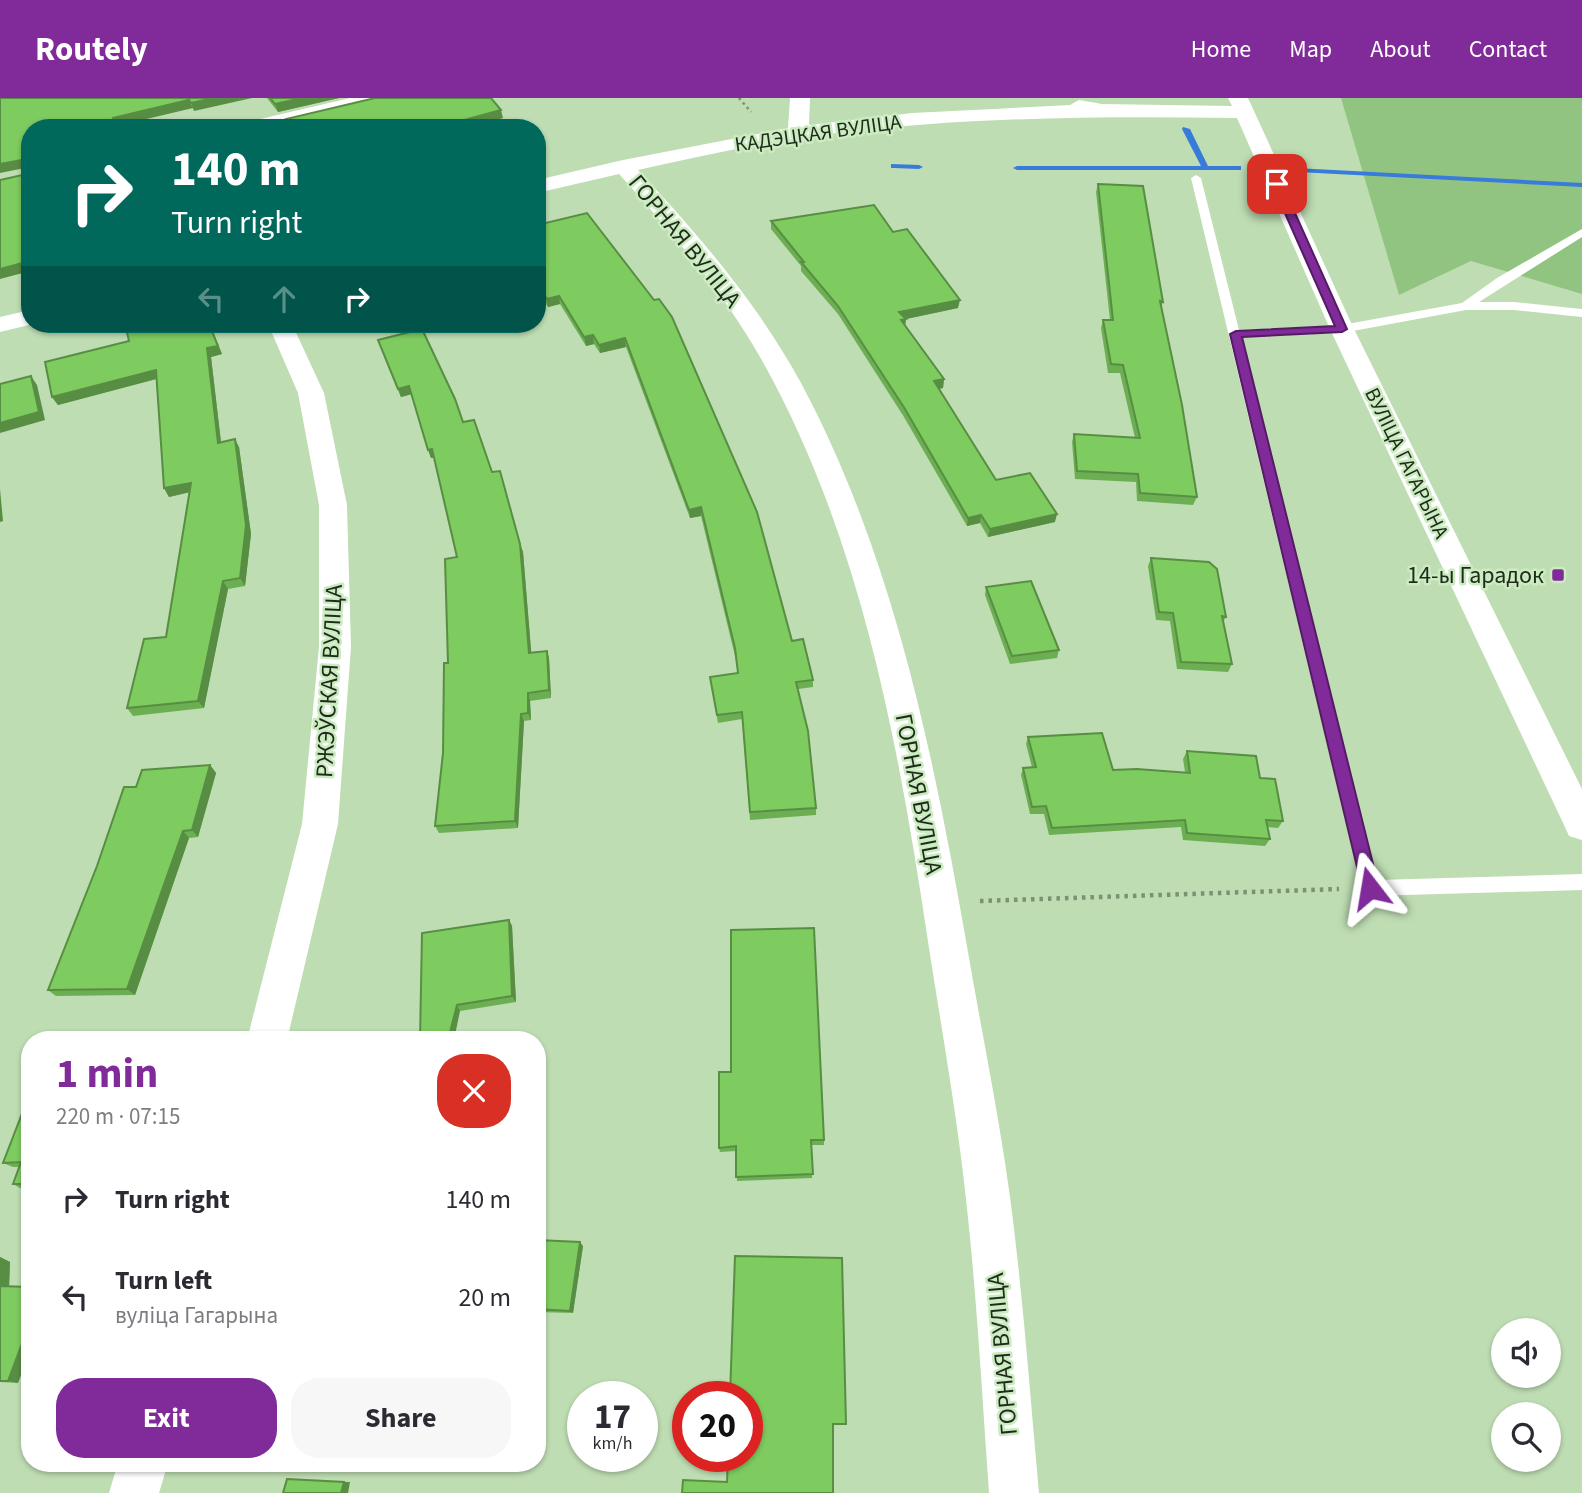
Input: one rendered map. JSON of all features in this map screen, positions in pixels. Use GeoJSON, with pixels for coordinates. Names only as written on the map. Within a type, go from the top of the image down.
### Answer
{"type":"FeatureCollection","features":[{"type":"Feature","properties":{"kind":"street"},"geometry":{"type":"LineString","coordinates":[[285,119],[376,98]]}},
{"type":"Feature","properties":{"kind":"street"},"geometry":{"type":"LineString","coordinates":[[798,132],[800,98]]}},
{"type":"Feature","properties":{"kind":"street"},"geometry":{"type":"LineString","coordinates":[[1027,98],[1102,110],[1241,105]]}},
{"type":"Feature","properties":{"kind":"street","name":"ВУЛІЦА ГАГАРЫНА"},"geometry":{"type":"LineString","coordinates":[[1241,105],[1342,329],[1582,825]]}},
{"type":"Feature","properties":{"kind":"street","name":"КАДЭЦКАЯ ВУЛІЦА"},"geometry":{"type":"LineString","coordinates":[[546,185],[623,166],[798,132],[997,113],[1102,110]]}},
{"type":"Feature","properties":{"kind":"street","name":"ГОРНАЯ ВУЛІЦА"},"geometry":{"type":"LineString","coordinates":[[623,166],[724,282],[789,384],[838,491],[877,610],[912,742],[941,902],[992,1230],[1014,1493]]}},
{"type":"Feature","properties":{"kind":"street"},"geometry":{"type":"LineString","coordinates":[[0,325],[21,319]]}},
{"type":"Feature","properties":{"kind":"street","name":"РЖЭЎСКАЯ ВУЛІЦА"},"geometry":{"type":"LineString","coordinates":[[269,1031],[320,824],[335,647],[333,505],[311,393],[284,333]]}},
{"type":"Feature","properties":{"kind":"street"},"geometry":{"type":"LineString","coordinates":[[134,1493],[140,1472]]}},
{"type":"Feature","properties":{"kind":"lane"},"geometry":{"type":"LineString","coordinates":[[1196,178],[1370,888],[1582,882]]}},
{"type":"Feature","properties":{"kind":"lane"},"geometry":{"type":"LineString","coordinates":[[1466,306],[1501,281],[1582,232]]}},
{"type":"Feature","properties":{"kind":"lane"},"geometry":{"type":"LineString","coordinates":[[1236,334],[1342,329],[1466,306],[1514,306],[1582,313]]}},
{"type":"Feature","properties":{"kind":"path"},"geometry":{"type":"LineString","coordinates":[[941,902],[1370,888]]}},
{"type":"Feature","properties":{"kind":"green space"},"geometry":{"type":"Polygon","coordinates":[[[1341,98],[1582,98],[1582,294],[1471,261],[1399,295],[1341,98]]]}},
{"type":"Feature","properties":{"kind":"building"},"geometry":{"type":"Polygon","coordinates":[[[0,98],[214,98],[191,103],[189,100],[113,119],[21,119],[21,160],[0,164],[0,98]]]}},
{"type":"Feature","properties":{"kind":"building"},"geometry":{"type":"Polygon","coordinates":[[[270,98],[302,98],[275,104],[270,98]]]}},
{"type":"Feature","properties":{"kind":"building"},"geometry":{"type":"Polygon","coordinates":[[[375,98],[491,98],[501,110],[468,119],[286,119],[375,98]]]}},
{"type":"Feature","properties":{"kind":"building"},"geometry":{"type":"Polygon","coordinates":[[[21,175],[21,263],[0,269],[0,180],[21,175]]]}},
{"type":"Feature","properties":{"kind":"building"},"geometry":{"type":"Polygon","coordinates":[[[1098,184],[1143,186],[1163,302],[1160,301],[1182,405],[1197,497],[1140,493],[1138,474],[1077,471],[1074,434],[1140,438],[1123,365],[1111,364],[1103,320],[1113,320],[1098,184]]]}},
{"type":"Feature","properties":{"kind":"building"},"geometry":{"type":"Polygon","coordinates":[[[874,205],[893,232],[907,229],[960,300],[899,312],[906,319],[901,320],[944,379],[934,381],[996,480],[1030,473],[1057,514],[990,529],[981,515],[968,518],[905,409],[838,306],[771,221],[874,205]]]}},
{"type":"Feature","properties":{"kind":"building"},"geometry":{"type":"Polygon","coordinates":[[[587,213],[654,300],[659,299],[672,317],[757,512],[792,641],[803,639],[813,680],[796,682],[808,731],[816,808],[750,812],[742,712],[717,715],[710,677],[738,673],[735,648],[701,507],[689,510],[625,338],[599,345],[593,335],[584,337],[559,296],[546,298],[546,223],[587,213]]]}},
{"type":"Feature","properties":{"kind":"building"},"geometry":{"type":"Polygon","coordinates":[[[127,333],[213,333],[218,346],[207,348],[218,443],[235,439],[246,525],[240,578],[223,581],[198,701],[127,708],[144,639],[166,637],[191,483],[164,488],[156,370],[52,397],[45,362],[129,341],[127,333]]]}},
{"type":"Feature","properties":{"kind":"building"},"geometry":{"type":"Polygon","coordinates":[[[406,333],[424,333],[463,422],[474,420],[492,472],[500,471],[520,544],[529,653],[547,651],[549,690],[528,693],[528,713],[521,714],[515,821],[435,826],[443,753],[444,663],[448,663],[445,559],[457,557],[432,449],[428,450],[409,386],[398,389],[378,340],[406,333]]]}},
{"type":"Feature","properties":{"kind":"building"},"geometry":{"type":"Polygon","coordinates":[[[31,376],[39,412],[0,423],[0,384],[31,376]]]}},
{"type":"Feature","properties":{"kind":"building"},"geometry":{"type":"Polygon","coordinates":[[[1151,558],[1209,562],[1217,569],[1226,617],[1222,616],[1232,664],[1181,662],[1173,613],[1159,612],[1151,558]]]}},
{"type":"Feature","properties":{"kind":"building"},"geometry":{"type":"Polygon","coordinates":[[[1031,581],[1059,650],[1012,656],[986,587],[1031,581]]]}},
{"type":"Feature","properties":{"kind":"building"},"geometry":{"type":"Polygon","coordinates":[[[1102,733],[1113,770],[1190,773],[1187,751],[1256,756],[1260,778],[1275,779],[1283,821],[1266,820],[1270,839],[1187,833],[1185,820],[1052,828],[1046,806],[1032,807],[1023,768],[1036,767],[1028,737],[1102,733]]]}},
{"type":"Feature","properties":{"kind":"building"},"geometry":{"type":"Polygon","coordinates":[[[210,765],[192,830],[183,831],[127,989],[48,990],[97,866],[124,787],[136,787],[142,770],[210,765]]]}},
{"type":"Feature","properties":{"kind":"building"},"geometry":{"type":"Polygon","coordinates":[[[509,920],[512,996],[457,1005],[450,1031],[420,1031],[422,933],[509,920]]]}},
{"type":"Feature","properties":{"kind":"building"},"geometry":{"type":"Polygon","coordinates":[[[814,928],[824,1140],[811,1140],[813,1174],[736,1177],[736,1146],[719,1148],[719,1072],[731,1072],[731,930],[814,928]]]}},
{"type":"Feature","properties":{"kind":"building"},"geometry":{"type":"Polygon","coordinates":[[[21,1116],[21,1162],[3,1163],[21,1116]]]}},
{"type":"Feature","properties":{"kind":"building"},"geometry":{"type":"Polygon","coordinates":[[[21,1162],[21,1184],[13,1184],[21,1162]]]}},
{"type":"Feature","properties":{"kind":"building"},"geometry":{"type":"Polygon","coordinates":[[[546,1240],[580,1242],[570,1311],[546,1310],[546,1240]]]}},
{"type":"Feature","properties":{"kind":"building"},"geometry":{"type":"Polygon","coordinates":[[[735,1256],[842,1258],[846,1424],[833,1424],[833,1493],[682,1493],[683,1480],[727,1482],[727,1472],[763,1472],[763,1381],[731,1381],[735,1256]]]}},
{"type":"Feature","properties":{"kind":"building"},"geometry":{"type":"Polygon","coordinates":[[[0,1286],[21,1287],[21,1346],[8,1381],[0,1381],[0,1286]]]}},
{"type":"Feature","properties":{"kind":"building"},"geometry":{"type":"Polygon","coordinates":[[[287,1479],[344,1482],[341,1493],[283,1493],[287,1479]]]}},
{"type":"Feature","properties":{"kind":"waterway"},"geometry":{"type":"LineString","coordinates":[[1186,129],[1205,167]]}},
{"type":"Feature","properties":{"kind":"waterway"},"geometry":{"type":"LineString","coordinates":[[894,166],[919,167]]}},
{"type":"Feature","properties":{"kind":"waterway"},"geometry":{"type":"LineString","coordinates":[[1017,168],[1238,168]]}},
{"type":"Feature","properties":{"kind":"waterway"},"geometry":{"type":"LineString","coordinates":[[1298,170],[1582,185]]}},
{"type":"Feature","properties":{"kind":"place","name":"14-ы Гарадок"},"geometry":{"type":"Point","coordinates":[1558,575]}},
{"type":"Feature","properties":{"kind":"route"},"geometry":{"type":"LineString","coordinates":[[1277,184],[1342,329],[1236,334],[1370,888]]}}]}
